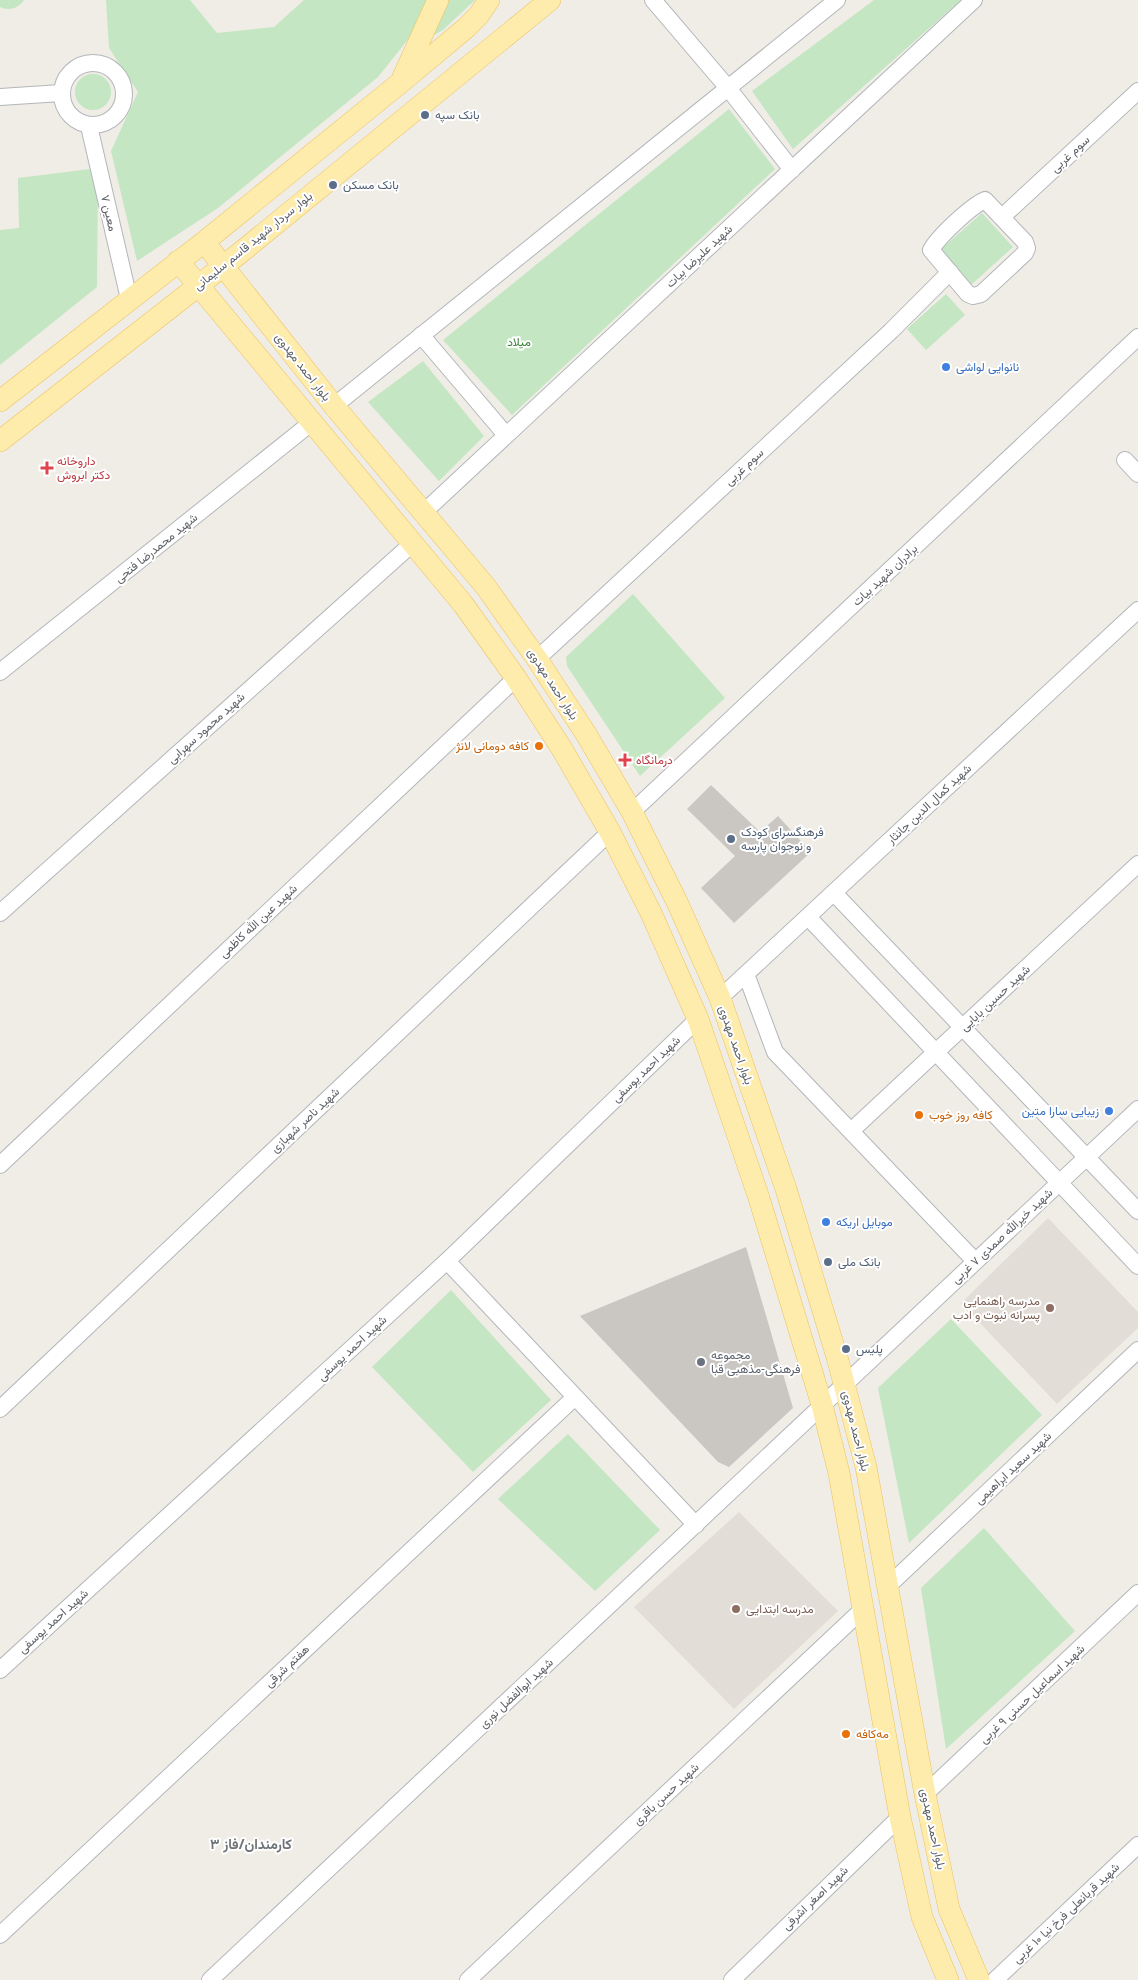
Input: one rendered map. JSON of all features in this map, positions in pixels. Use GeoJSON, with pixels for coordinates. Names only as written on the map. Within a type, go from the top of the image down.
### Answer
{"type":"FeatureCollection","features":[{"type":"Feature","properties":{"kind":"main road"},"geometry":{"type":"LineString","coordinates":[[400,82],[438,0]]}},
{"type":"Feature","properties":{"kind":"main road"},"geometry":{"type":"LineString","coordinates":[[0,401],[204,242],[466,28],[488,0]]}},
{"type":"Feature","properties":{"kind":"main road","name":"بلوار سردار شهید قاسم سلیمانی"},"geometry":{"type":"LineString","coordinates":[[0,441],[199,286],[550,0]]}},
{"type":"Feature","properties":{"kind":"main road","name":"بلوار احمد مهدوی"},"geometry":{"type":"LineString","coordinates":[[204,242],[334,406],[486,587],[537,659],[586,734],[632,812],[677,902],[720,998],[786,1189],[844,1384],[866,1467],[925,1794],[949,1909],[979,1980]]}},
{"type":"Feature","properties":{"kind":"main road"},"geometry":{"type":"LineString","coordinates":[[178,261],[464,604],[516,678],[562,749],[610,832],[652,915],[698,1019],[759,1198],[822,1405],[838,1473],[900,1817],[922,1917],[948,1980]]}},
{"type":"Feature","properties":{"kind":"main road"},"geometry":{"type":"LineString","coordinates":[[516,678],[537,659]]}},
{"type":"Feature","properties":{"kind":"main road"},"geometry":{"type":"LineString","coordinates":[[698,1019],[720,998]]}},
{"type":"Feature","properties":{"kind":"street"},"geometry":{"type":"LineString","coordinates":[[653,0],[728,88],[792,170]]}},
{"type":"Feature","properties":{"kind":"street"},"geometry":{"type":"LineString","coordinates":[[334,406],[837,0]]}},
{"type":"Feature","properties":{"kind":"street","name":"شهید علیرضا بیات"},"geometry":{"type":"LineString","coordinates":[[424,512],[974,0]]}},
{"type":"Feature","properties":{"kind":"street"},"geometry":{"type":"LineString","coordinates":[[88,63],[104,65],[117,74],[123,83],[124,94],[118,114],[110,121],[89,126],[80,124],[66,111],[61,93],[69,73],[88,63]]}},
{"type":"Feature","properties":{"kind":"street","name":"سوم غربی"},"geometry":{"type":"LineString","coordinates":[[1002,217],[1138,92]]}},
{"type":"Feature","properties":{"kind":"street"},"geometry":{"type":"LineString","coordinates":[[0,97],[61,93]]}},
{"type":"Feature","properties":{"kind":"street","name":"معین ۷"},"geometry":{"type":"LineString","coordinates":[[89,126],[129,299]]}},
{"type":"Feature","properties":{"kind":"street"},"geometry":{"type":"LineString","coordinates":[[985,200],[1002,217],[1025,242],[1027,248],[1025,253],[981,294],[973,296],[968,294],[931,250],[934,244],[979,203],[985,200]]}},
{"type":"Feature","properties":{"kind":"street","name":"سوم غربی"},"geometry":{"type":"LineString","coordinates":[[537,659],[891,331],[950,272]]}},
{"type":"Feature","properties":{"kind":"street"},"geometry":{"type":"LineString","coordinates":[[421,335],[506,435]]}},
{"type":"Feature","properties":{"kind":"street","name":"برادران شهید بیات"},"geometry":{"type":"LineString","coordinates":[[632,812],[1138,337]]}},
{"type":"Feature","properties":{"kind":"street","name":"شهید محمدرضا فتحی"},"geometry":{"type":"LineString","coordinates":[[0,672],[312,423]]}},
{"type":"Feature","properties":{"kind":"street"},"geometry":{"type":"LineString","coordinates":[[1125,460],[1138,474]]}},
{"type":"Feature","properties":{"kind":"street","name":"شهید محمود سهرابی"},"geometry":{"type":"LineString","coordinates":[[0,914],[413,543]]}},
{"type":"Feature","properties":{"kind":"street","name":"شهید کمال الدین جانثار"},"geometry":{"type":"LineString","coordinates":[[720,998],[1138,610]]}},
{"type":"Feature","properties":{"kind":"street","name":"شهید عین الله کاظمی"},"geometry":{"type":"LineString","coordinates":[[0,1165],[516,678]]}},
{"type":"Feature","properties":{"kind":"street","name":"شهید ناصر شهبازی"},"geometry":{"type":"LineString","coordinates":[[0,1409],[610,832]]}},
{"type":"Feature","properties":{"kind":"street","name":"شهید حسین بابایی"},"geometry":{"type":"LineString","coordinates":[[851,1131],[1138,864]]}},
{"type":"Feature","properties":{"kind":"street"},"geometry":{"type":"LineString","coordinates":[[834,893],[1138,1211]]}},
{"type":"Feature","properties":{"kind":"street"},"geometry":{"type":"LineString","coordinates":[[808,917],[1061,1182],[1138,1266]]}},
{"type":"Feature","properties":{"kind":"street"},"geometry":{"type":"LineString","coordinates":[[746,974],[775,1052],[975,1261]]}},
{"type":"Feature","properties":{"kind":"street","name":"شهید احمد یوسفی"},"geometry":{"type":"LineString","coordinates":[[0,1670],[447,1261],[698,1019]]}},
{"type":"Feature","properties":{"kind":"street","name":"شهید خیرالله صمدی ۷ غربی"},"geometry":{"type":"LineString","coordinates":[[822,1405],[1138,1109]]}},
{"type":"Feature","properties":{"kind":"street"},"geometry":{"type":"LineString","coordinates":[[447,1261],[696,1525]]}},
{"type":"Feature","properties":{"kind":"street","name":"شهید سعید ابراهیمی"},"geometry":{"type":"LineString","coordinates":[[888,1586],[1138,1350]]}},
{"type":"Feature","properties":{"kind":"street","name":"هفتم شرقی"},"geometry":{"type":"LineString","coordinates":[[0,1935],[574,1397]]}},
{"type":"Feature","properties":{"kind":"street","name":"شهید ابوالفضل نوری"},"geometry":{"type":"LineString","coordinates":[[210,1980],[822,1405]]}},
{"type":"Feature","properties":{"kind":"street","name":"شهید اسماعیل حسنی ۹ غربی"},"geometry":{"type":"LineString","coordinates":[[925,1794],[1138,1594]]}},
{"type":"Feature","properties":{"kind":"street","name":"شهید حسن باقری"},"geometry":{"type":"LineString","coordinates":[[468,1980],[863,1609]]}},
{"type":"Feature","properties":{"kind":"street","name":"شهید اصغر اشرفی"},"geometry":{"type":"LineString","coordinates":[[732,1980],[900,1817]]}},
{"type":"Feature","properties":{"kind":"street","name":"شهید قربانعلی فرخ نیا ۱۰ غربی"},"geometry":{"type":"LineString","coordinates":[[995,1980],[1138,1845]]}},
{"type":"Feature","properties":{"kind":"shaded area","name":"مدرسه راهنمایی پسرانه نبوت و ادب"},"geometry":{"type":"Polygon","coordinates":[[[1048,1218],[1138,1312],[1138,1328],[1057,1404],[961,1303],[1048,1218]]]}},
{"type":"Feature","properties":{"kind":"shaded area","name":"مدرسه ابتدایی"},"geometry":{"type":"Polygon","coordinates":[[[739,1512],[838,1611],[734,1709],[634,1607],[739,1512]]]}},
{"type":"Feature","properties":{"kind":"green space"},"geometry":{"type":"Polygon","coordinates":[[[0,0],[24,0],[16,7],[7,9],[0,7],[0,0]]]}},
{"type":"Feature","properties":{"kind":"green space"},"geometry":{"type":"Polygon","coordinates":[[[106,0],[190,0],[217,33],[274,27],[304,0],[431,0],[414,32],[378,77],[218,208],[137,261],[111,151],[138,92],[109,48],[106,0]]]}},
{"type":"Feature","properties":{"kind":"green space"},"geometry":{"type":"Polygon","coordinates":[[[443,0],[475,0],[443,30],[418,44],[443,0]]]}},
{"type":"Feature","properties":{"kind":"green space"},"geometry":{"type":"Polygon","coordinates":[[[874,0],[961,0],[793,149],[752,91],[874,0]]]}},
{"type":"Feature","properties":{"kind":"green space"},"geometry":{"type":"Polygon","coordinates":[[[93,74],[105,80],[111,92],[105,104],[93,110],[81,104],[75,92],[81,80],[93,74]]]}},
{"type":"Feature","properties":{"kind":"green space","name":"میلاد"},"geometry":{"type":"Polygon","coordinates":[[[729,109],[775,169],[512,415],[443,340],[729,109]]]}},
{"type":"Feature","properties":{"kind":"green space"},"geometry":{"type":"Polygon","coordinates":[[[98,168],[97,287],[0,365],[0,230],[19,228],[18,178],[98,168]]]}},
{"type":"Feature","properties":{"kind":"green space"},"geometry":{"type":"Polygon","coordinates":[[[982,213],[1013,247],[971,285],[940,250],[982,213]]]}},
{"type":"Feature","properties":{"kind":"green space"},"geometry":{"type":"Polygon","coordinates":[[[946,294],[965,315],[926,350],[907,329],[946,294]]]}},
{"type":"Feature","properties":{"kind":"green space"},"geometry":{"type":"Polygon","coordinates":[[[423,361],[484,436],[439,481],[368,402],[423,361]]]}},
{"type":"Feature","properties":{"kind":"green space"},"geometry":{"type":"Polygon","coordinates":[[[633,594],[725,698],[640,776],[567,666],[566,657],[633,594]]]}},
{"type":"Feature","properties":{"kind":"green space"},"geometry":{"type":"Polygon","coordinates":[[[451,1290],[551,1400],[473,1472],[372,1367],[451,1290]]]}},
{"type":"Feature","properties":{"kind":"green space"},"geometry":{"type":"Polygon","coordinates":[[[951,1319],[1042,1415],[909,1543],[878,1388],[951,1319]]]}},
{"type":"Feature","properties":{"kind":"green space"},"geometry":{"type":"Polygon","coordinates":[[[568,1434],[660,1530],[595,1591],[498,1499],[568,1434]]]}},
{"type":"Feature","properties":{"kind":"green space"},"geometry":{"type":"Polygon","coordinates":[[[984,1528],[1075,1631],[946,1749],[921,1588],[984,1528]]]}},
{"type":"Feature","properties":{"kind":"building"},"geometry":{"type":"Polygon","coordinates":[[[711,785],[760,832],[778,816],[811,852],[734,923],[701,888],[735,856],[687,809],[711,785]]]}},
{"type":"Feature","properties":{"kind":"building","name":"مجموعه فرهنگی-مذهبی قبا"},"geometry":{"type":"Polygon","coordinates":[[[746,1247],[793,1408],[729,1467],[718,1462],[580,1316],[746,1247]]]}},
{"type":"Feature","properties":{"kind":"place","name":"بانک سپه"},"geometry":{"type":"Point","coordinates":[425,115]}},
{"type":"Feature","properties":{"kind":"place","name":"بانک مسکن"},"geometry":{"type":"Point","coordinates":[333,185]}},
{"type":"Feature","properties":{"kind":"place","name":"نانوایی لواشی"},"geometry":{"type":"Point","coordinates":[946,367]}},
{"type":"Feature","properties":{"kind":"place","name":"داروخانه دکتر ابروش"},"geometry":{"type":"Point","coordinates":[47,468]}},
{"type":"Feature","properties":{"kind":"place","name":"کافه دومانی لانژ"},"geometry":{"type":"Point","coordinates":[539,746]}},
{"type":"Feature","properties":{"kind":"place","name":"درمانگاه"},"geometry":{"type":"Point","coordinates":[625,760]}},
{"type":"Feature","properties":{"kind":"place","name":"فرهنگسرای کودک و نوجوان پارسه"},"geometry":{"type":"Point","coordinates":[731,839]}},
{"type":"Feature","properties":{"kind":"place","name":"زیبایی سارا متین"},"geometry":{"type":"Point","coordinates":[1109,1111]}},
{"type":"Feature","properties":{"kind":"place","name":"کافه روز خوب"},"geometry":{"type":"Point","coordinates":[919,1115]}},
{"type":"Feature","properties":{"kind":"place","name":"موبایل اریکه"},"geometry":{"type":"Point","coordinates":[826,1222]}},
{"type":"Feature","properties":{"kind":"place","name":"بانک ملی"},"geometry":{"type":"Point","coordinates":[828,1262]}},
{"type":"Feature","properties":{"kind":"place","name":"مدرسه راهنمایی پسرانه نبوت و ادب"},"geometry":{"type":"Point","coordinates":[1050,1308]}},
{"type":"Feature","properties":{"kind":"place","name":"پلیس"},"geometry":{"type":"Point","coordinates":[846,1349]}},
{"type":"Feature","properties":{"kind":"place","name":"مجموعه فرهنگی-مذهبی قبا"},"geometry":{"type":"Point","coordinates":[701,1362]}},
{"type":"Feature","properties":{"kind":"place","name":"مدرسه ابتدایی"},"geometry":{"type":"Point","coordinates":[736,1609]}},
{"type":"Feature","properties":{"kind":"place","name":"مه‌کافه"},"geometry":{"type":"Point","coordinates":[846,1734]}},
{"type":"Feature","properties":{"kind":"district","name":"کارمندان/فاز ۳"},"geometry":{"type":"Point","coordinates":[251,1844]}}]}
